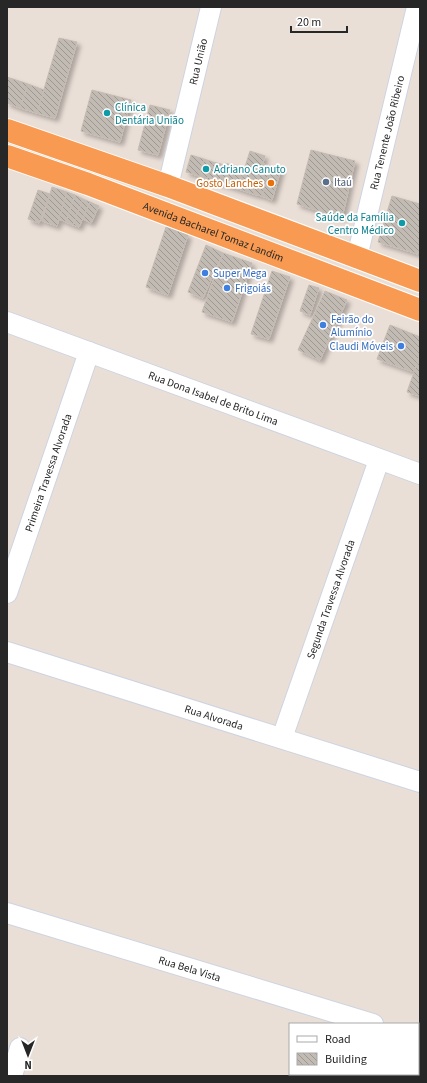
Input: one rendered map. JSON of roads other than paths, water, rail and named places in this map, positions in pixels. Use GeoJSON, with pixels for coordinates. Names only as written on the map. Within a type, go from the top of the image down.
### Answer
{"type":"FeatureCollection","features":[{"type":"Feature","properties":{"kind":"highway"},"geometry":{"type":"LineString","coordinates":[[7,130],[168,186],[420,281]]}},
{"type":"Feature","properties":{"kind":"highway","name":"Avenida Bacharel Tomaz Landim"},"geometry":{"type":"LineString","coordinates":[[7,156],[88,184],[420,310]]}},
{"type":"Feature","properties":{"kind":"street","name":"Rua União"},"geometry":{"type":"LineString","coordinates":[[168,186],[211,7]]}},
{"type":"Feature","properties":{"kind":"street","name":"Rua Tenente João Ribeiro"},"geometry":{"type":"LineString","coordinates":[[357,257],[417,7]]}},
{"type":"Feature","properties":{"kind":"street","name":"Rua Dona Isabel de Brito Lima"},"geometry":{"type":"LineString","coordinates":[[7,322],[420,474]]}},
{"type":"Feature","properties":{"kind":"street","name":"Primeira Travessa Alvorada"},"geometry":{"type":"LineString","coordinates":[[7,593],[89,352]]}},
{"type":"Feature","properties":{"kind":"street","name":"Segunda Travessa Alvorada"},"geometry":{"type":"LineString","coordinates":[[282,738],[379,460]]}},
{"type":"Feature","properties":{"kind":"street","name":"Rua Alvorada"},"geometry":{"type":"LineString","coordinates":[[7,652],[420,782]]}},
{"type":"Feature","properties":{"kind":"street","name":"Rua Bela Vista"},"geometry":{"type":"LineString","coordinates":[[7,913],[326,1017],[366,1023]]}},
{"type":"Feature","properties":{"kind":"street"},"geometry":{"type":"LineString","coordinates":[[12,1076],[20,1048]]}},
{"type":"Feature","properties":{"kind":"place","name":"Clínica Dentária União"},"geometry":{"type":"Point","coordinates":[107,113]}},
{"type":"Feature","properties":{"kind":"place","name":"Adriano Canuto"},"geometry":{"type":"Point","coordinates":[206,169]}},
{"type":"Feature","properties":{"kind":"place","name":"Itaú"},"geometry":{"type":"Point","coordinates":[326,182]}},
{"type":"Feature","properties":{"kind":"place","name":"Gosto Lanches"},"geometry":{"type":"Point","coordinates":[271,183]}},
{"type":"Feature","properties":{"kind":"place","name":"Saúde da Família Centro Médico"},"geometry":{"type":"Point","coordinates":[402,223]}},
{"type":"Feature","properties":{"kind":"place","name":"Super Mega"},"geometry":{"type":"Point","coordinates":[205,273]}},
{"type":"Feature","properties":{"kind":"place","name":"Frigoiás"},"geometry":{"type":"Point","coordinates":[227,288]}},
{"type":"Feature","properties":{"kind":"place","name":"Feirão do Alumínio"},"geometry":{"type":"Point","coordinates":[323,325]}},
{"type":"Feature","properties":{"kind":"place","name":"Claudi Móveis"},"geometry":{"type":"Point","coordinates":[401,346]}}]}
